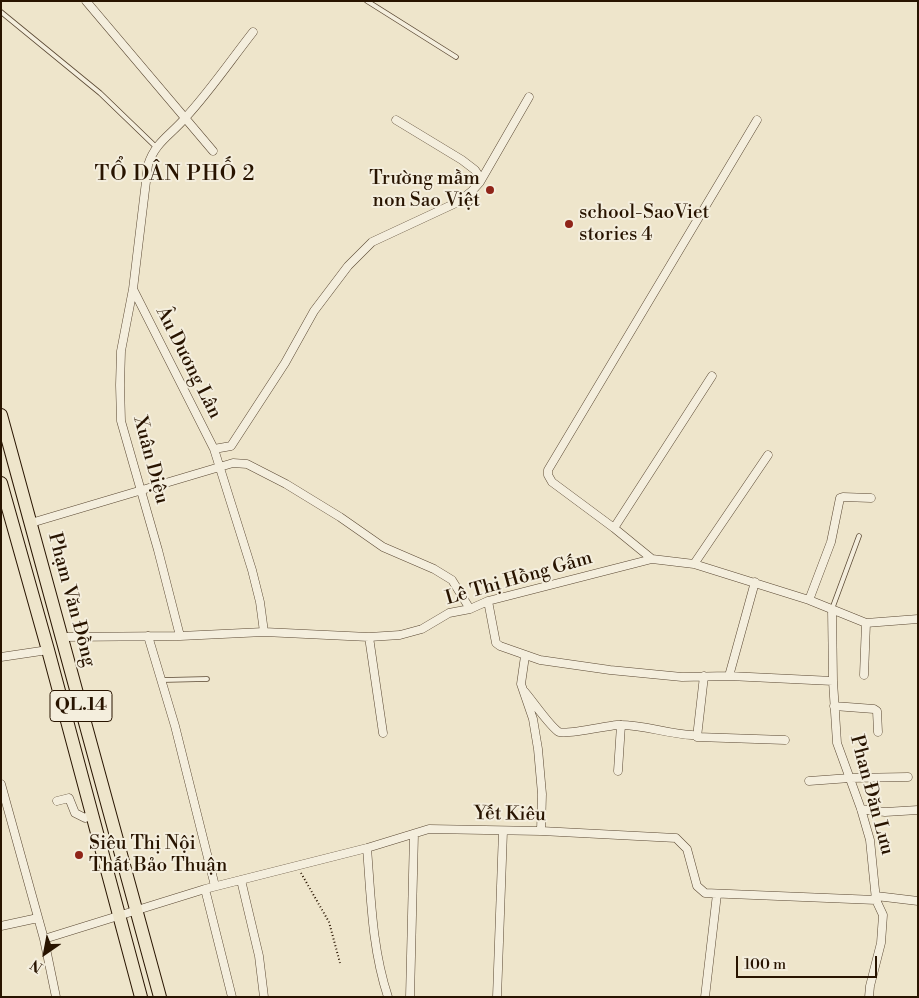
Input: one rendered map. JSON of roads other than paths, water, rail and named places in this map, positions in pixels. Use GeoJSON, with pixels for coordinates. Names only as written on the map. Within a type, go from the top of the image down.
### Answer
{"type":"FeatureCollection","features":[{"type":"Feature","properties":{"kind":"main road","name":"Phạm Văn Đồng"},"geometry":{"type":"LineString","coordinates":[[1,415],[160,997]]}},
{"type":"Feature","properties":{"kind":"main road","name":"Phạm Văn Đồng"},"geometry":{"type":"LineString","coordinates":[[1,483],[141,997]]}},
{"type":"Feature","properties":{"kind":"street"},"geometry":{"type":"LineString","coordinates":[[86,1],[213,150]]}},
{"type":"Feature","properties":{"kind":"street"},"geometry":{"type":"LineString","coordinates":[[133,288],[148,165],[156,147],[186,118],[253,32]]}},
{"type":"Feature","properties":{"kind":"street"},"geometry":{"type":"LineString","coordinates":[[214,449],[231,446],[285,363],[314,312],[348,266],[372,242],[458,202],[472,191],[480,182],[529,97]]}},
{"type":"Feature","properties":{"kind":"street"},"geometry":{"type":"LineString","coordinates":[[396,120],[462,160],[475,170],[480,182]]}},
{"type":"Feature","properties":{"kind":"street"},"geometry":{"type":"LineString","coordinates":[[652,559],[552,482],[548,476],[548,470],[757,120]]}},
{"type":"Feature","properties":{"kind":"street","name":"Âu Dương Lân"},"geometry":{"type":"LineString","coordinates":[[133,288],[214,449],[252,570],[260,602],[264,632]]}},
{"type":"Feature","properties":{"kind":"street","name":"Xuân Diệu"},"geometry":{"type":"LineString","coordinates":[[133,288],[121,351],[121,421],[180,636]]}},
{"type":"Feature","properties":{"kind":"street"},"geometry":{"type":"LineString","coordinates":[[614,528],[712,376]]}},
{"type":"Feature","properties":{"kind":"street"},"geometry":{"type":"LineString","coordinates":[[694,564],[768,455]]}},
{"type":"Feature","properties":{"kind":"street"},"geometry":{"type":"LineString","coordinates":[[31,523],[233,463],[247,464],[286,484],[340,516],[383,547],[434,569],[452,580],[470,608]]}},
{"type":"Feature","properties":{"kind":"street"},"geometry":{"type":"LineString","coordinates":[[809,600],[831,542],[840,498],[871,498]]}},
{"type":"Feature","properties":{"kind":"street","name":"Lê Thị Hồng Gấm"},"geometry":{"type":"LineString","coordinates":[[62,638],[180,636],[264,632],[369,636],[400,635],[422,629],[450,613],[488,601],[652,559],[694,564],[755,582],[809,600],[866,623],[918,619]]}},
{"type":"Feature","properties":{"kind":"street"},"geometry":{"type":"LineString","coordinates":[[729,676],[755,582]]}},
{"type":"Feature","properties":{"kind":"street"},"geometry":{"type":"LineString","coordinates":[[488,601],[496,643],[525,656],[545,661],[682,677],[729,676],[833,681]]}},
{"type":"Feature","properties":{"kind":"street","name":"Phan Đăn Lưu"},"geometry":{"type":"LineString","coordinates":[[832,609],[833,681],[837,743],[870,840],[876,898],[883,915],[881,943],[869,997]]}},
{"type":"Feature","properties":{"kind":"street"},"geometry":{"type":"LineString","coordinates":[[864,675],[866,623]]}},
{"type":"Feature","properties":{"kind":"street"},"geometry":{"type":"LineString","coordinates":[[148,636],[175,726],[215,886]]}},
{"type":"Feature","properties":{"kind":"street"},"geometry":{"type":"LineString","coordinates":[[369,636],[383,732]]}},
{"type":"Feature","properties":{"kind":"street"},"geometry":{"type":"LineString","coordinates":[[1,657],[48,650]]}},
{"type":"Feature","properties":{"kind":"street"},"geometry":{"type":"LineString","coordinates":[[525,656],[521,680],[534,725],[538,749],[542,794],[541,831]]}},
{"type":"Feature","properties":{"kind":"street"},"geometry":{"type":"LineString","coordinates":[[704,676],[697,737],[785,740]]}},
{"type":"Feature","properties":{"kind":"street"},"geometry":{"type":"LineString","coordinates":[[524,691],[555,729],[559,731],[621,725],[644,726],[666,732],[692,735]]}},
{"type":"Feature","properties":{"kind":"street"},"geometry":{"type":"LineString","coordinates":[[834,706],[874,709],[876,711],[878,732]]}},
{"type":"Feature","properties":{"kind":"street"},"geometry":{"type":"LineString","coordinates":[[618,771],[621,725]]}},
{"type":"Feature","properties":{"kind":"street"},"geometry":{"type":"LineString","coordinates":[[809,781],[908,777]]}},
{"type":"Feature","properties":{"kind":"street"},"geometry":{"type":"LineString","coordinates":[[1,784],[44,939],[56,997]]}},
{"type":"Feature","properties":{"kind":"street"},"geometry":{"type":"LineString","coordinates":[[57,801],[68,798],[78,816],[85,818],[92,814]]}},
{"type":"Feature","properties":{"kind":"street"},"geometry":{"type":"LineString","coordinates":[[861,809],[886,812],[918,810]]}},
{"type":"Feature","properties":{"kind":"street","name":"Yết Kiêu"},"geometry":{"type":"LineString","coordinates":[[44,939],[119,914],[215,886],[367,848],[429,829],[541,831],[676,838],[687,850],[697,886],[706,893],[918,901]]}},
{"type":"Feature","properties":{"kind":"street"},"geometry":{"type":"LineString","coordinates":[[497,997],[503,831]]}},
{"type":"Feature","properties":{"kind":"street"},"geometry":{"type":"LineString","coordinates":[[410,997],[414,834]]}},
{"type":"Feature","properties":{"kind":"street"},"geometry":{"type":"LineString","coordinates":[[367,848],[376,950],[383,984],[388,997]]}},
{"type":"Feature","properties":{"kind":"street"},"geometry":{"type":"LineString","coordinates":[[241,880],[259,956],[264,997]]}},
{"type":"Feature","properties":{"kind":"street"},"geometry":{"type":"LineString","coordinates":[[205,889],[232,997]]}},
{"type":"Feature","properties":{"kind":"street"},"geometry":{"type":"LineString","coordinates":[[705,997],[717,894]]}},
{"type":"Feature","properties":{"kind":"street"},"geometry":{"type":"LineString","coordinates":[[1,926],[38,918]]}},
{"type":"Feature","properties":{"kind":"lane"},"geometry":{"type":"LineString","coordinates":[[367,1],[456,57]]}},
{"type":"Feature","properties":{"kind":"lane"},"geometry":{"type":"LineString","coordinates":[[1,12],[100,93],[156,147]]}},
{"type":"Feature","properties":{"kind":"lane"},"geometry":{"type":"LineString","coordinates":[[832,609],[859,536]]}},
{"type":"Feature","properties":{"kind":"lane"},"geometry":{"type":"LineString","coordinates":[[162,680],[207,678]]}},
{"type":"Feature","properties":{"kind":"place","name":"Trường mầm non Sao Việt"},"geometry":{"type":"Point","coordinates":[490,190]}},
{"type":"Feature","properties":{"kind":"place","name":"school-SaoViet stories 4"},"geometry":{"type":"Point","coordinates":[569,224]}},
{"type":"Feature","properties":{"kind":"place","name":"Siêu Thị Nội Thất Bảo Thuận"},"geometry":{"type":"Point","coordinates":[79,855]}},
{"type":"Feature","properties":{"kind":"district","name":"TỔ DÂN PHỐ 2"},"geometry":{"type":"Point","coordinates":[175,175]}}]}
